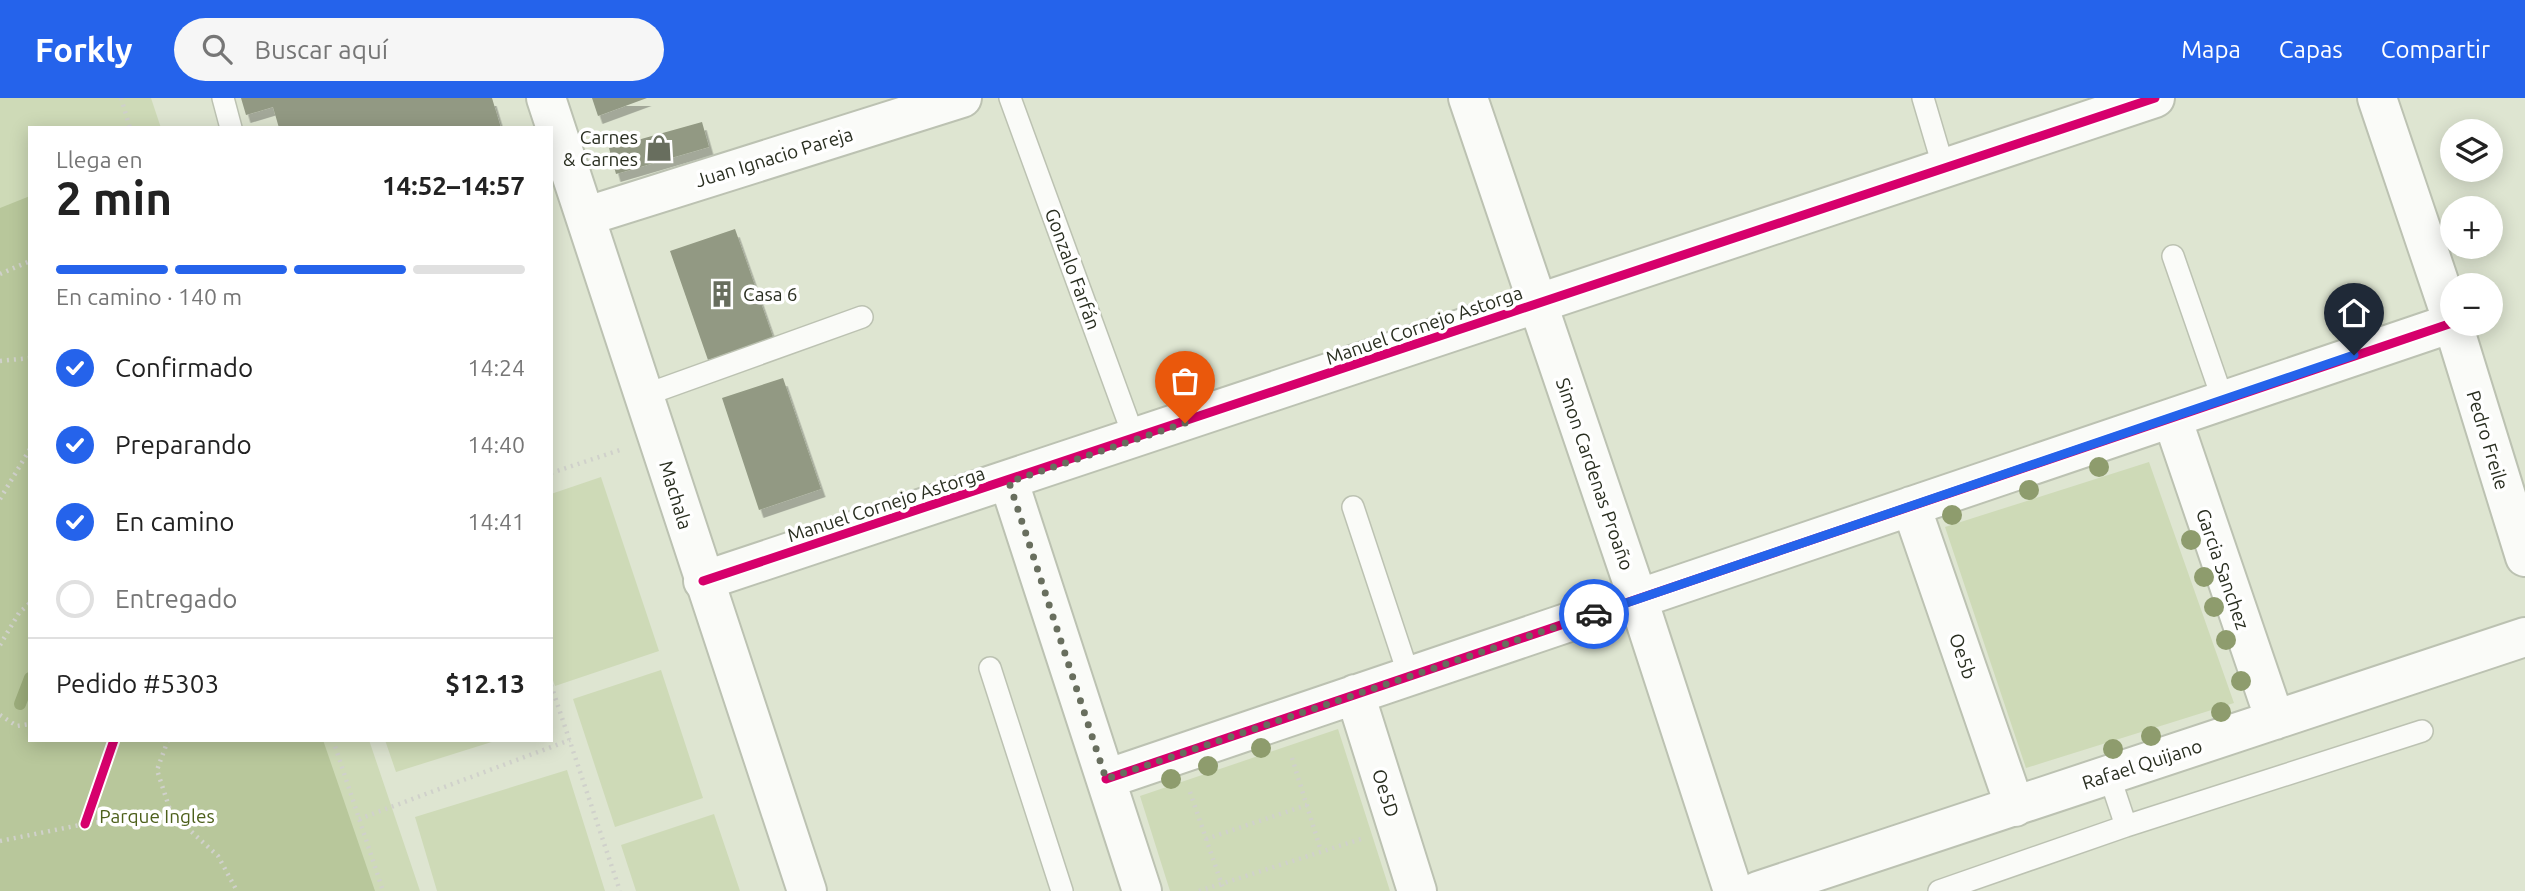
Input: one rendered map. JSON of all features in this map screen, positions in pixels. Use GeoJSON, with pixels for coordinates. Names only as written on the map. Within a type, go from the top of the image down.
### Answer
{"type":"FeatureCollection","features":[{"type":"Feature","properties":{"kind":"street","name":"Machala"},"geometry":{"type":"LineString","coordinates":[[546,98],[807,891]]}},
{"type":"Feature","properties":{"kind":"street","name":"Juan Ignacio Pareja"},"geometry":{"type":"LineString","coordinates":[[587,216],[962,98]]}},
{"type":"Feature","properties":{"kind":"street","name":"Simon Cardenas Proaño"},"geometry":{"type":"LineString","coordinates":[[1468,98],[1638,599],[1733,891]]}},
{"type":"Feature","properties":{"kind":"street","name":"Manuel Cornejo Astorga"},"geometry":{"type":"LineString","coordinates":[[704,581],[1009,482],[2155,98]]}},
{"type":"Feature","properties":{"kind":"street","name":"Pedro Freile"},"geometry":{"type":"LineString","coordinates":[[2377,98],[2440,286]]}},
{"type":"Feature","properties":{"kind":"street"},"geometry":{"type":"LineString","coordinates":[[1106,779],[2440,326]]}},
{"type":"Feature","properties":{"kind":"street","name":"Pedro Freile"},"geometry":{"type":"LineString","coordinates":[[2457,336],[2519,517],[2525,557]]}},
{"type":"Feature","properties":{"kind":"street","name":"Garcia Sanchez"},"geometry":{"type":"LineString","coordinates":[[2172,418],[2275,720]]}},
{"type":"Feature","properties":{"kind":"street"},"geometry":{"type":"LineString","coordinates":[[1009,482],[1142,891]]}},
{"type":"Feature","properties":{"kind":"street","name":"Oe5b"},"geometry":{"type":"LineString","coordinates":[[1911,506],[2015,807]]}},
{"type":"Feature","properties":{"kind":"street","name":"Rafael Quijano"},"geometry":{"type":"LineString","coordinates":[[1758,891],[2525,637]]}},
{"type":"Feature","properties":{"kind":"street","name":"Oe5D"},"geometry":{"type":"LineString","coordinates":[[1354,694],[1417,891]]}},
{"type":"Feature","properties":{"kind":"lane"},"geometry":{"type":"LineString","coordinates":[[223,98],[230,126]]}},
{"type":"Feature","properties":{"kind":"lane","name":"Gonzalo Farfán"},"geometry":{"type":"LineString","coordinates":[[1010,98],[1135,440]]}},
{"type":"Feature","properties":{"kind":"lane"},"geometry":{"type":"LineString","coordinates":[[1923,98],[1944,169]]}},
{"type":"Feature","properties":{"kind":"lane"},"geometry":{"type":"LineString","coordinates":[[2173,256],[2223,400]]}},
{"type":"Feature","properties":{"kind":"lane"},"geometry":{"type":"LineString","coordinates":[[645,395],[862,317]]}},
{"type":"Feature","properties":{"kind":"lane"},"geometry":{"type":"LineString","coordinates":[[1353,507],[1409,676]]}},
{"type":"Feature","properties":{"kind":"lane"},"geometry":{"type":"LineString","coordinates":[[990,668],[1062,891]]}},
{"type":"Feature","properties":{"kind":"lane"},"geometry":{"type":"LineString","coordinates":[[1939,891],[2126,826],[2422,731]]}},
{"type":"Feature","properties":{"kind":"lane"},"geometry":{"type":"LineString","coordinates":[[2109,775],[2126,826]]}},
{"type":"Feature","properties":{"kind":"path"},"geometry":{"type":"LineString","coordinates":[[121,98],[129,126]]}},
{"type":"Feature","properties":{"kind":"path"},"geometry":{"type":"LineString","coordinates":[[0,274],[28,262]]}},
{"type":"Feature","properties":{"kind":"path"},"geometry":{"type":"LineString","coordinates":[[0,361],[28,358]]}},
{"type":"Feature","properties":{"kind":"path"},"geometry":{"type":"LineString","coordinates":[[553,472],[658,437]]}},
{"type":"Feature","properties":{"kind":"path"},"geometry":{"type":"LineString","coordinates":[[0,499],[28,452]]}},
{"type":"Feature","properties":{"kind":"path"},"geometry":{"type":"LineString","coordinates":[[0,645],[19,613],[28,605]]}},
{"type":"Feature","properties":{"kind":"path"},"geometry":{"type":"LineString","coordinates":[[553,691],[620,891]]}},
{"type":"Feature","properties":{"kind":"path"},"geometry":{"type":"LineString","coordinates":[[0,715],[17,726],[28,724]]}},
{"type":"Feature","properties":{"kind":"path"},"geometry":{"type":"LineString","coordinates":[[359,819],[569,740]]}},
{"type":"Feature","properties":{"kind":"path"},"geometry":{"type":"LineString","coordinates":[[167,742],[158,770],[171,813],[218,856],[237,891]]}},
{"type":"Feature","properties":{"kind":"path"},"geometry":{"type":"LineString","coordinates":[[334,742],[383,891]]}},
{"type":"Feature","properties":{"kind":"path"},"geometry":{"type":"LineString","coordinates":[[1290,753],[1321,851]]}},
{"type":"Feature","properties":{"kind":"path"},"geometry":{"type":"LineString","coordinates":[[1189,788],[1224,891]]}},
{"type":"Feature","properties":{"kind":"path"},"geometry":{"type":"LineString","coordinates":[[1206,839],[1307,805]]}},
{"type":"Feature","properties":{"kind":"path"},"geometry":{"type":"LineString","coordinates":[[85,824],[89,812]]}},
{"type":"Feature","properties":{"kind":"path"},"geometry":{"type":"LineString","coordinates":[[0,841],[85,824],[171,813]]}},
{"type":"Feature","properties":{"kind":"path"},"geometry":{"type":"LineString","coordinates":[[1199,891],[1367,837]]}},
{"type":"Feature","properties":{"kind":"green space","name":"Parque Ingles"},"geometry":{"type":"Polygon","coordinates":[[[0,98],[151,98],[160,126],[28,126],[28,742],[370,742],[420,891],[0,891],[0,98]]]}},
{"type":"Feature","properties":{"kind":"green space","name":"Parque Ingles"},"geometry":{"type":"Polygon","coordinates":[[[28,197],[28,742],[324,742],[375,891],[0,891],[0,208],[28,197]]]}},
{"type":"Feature","properties":{"kind":"green space"},"geometry":{"type":"Polygon","coordinates":[[[2149,462],[2234,703],[2026,768],[1945,527],[2149,462]]]}},
{"type":"Feature","properties":{"kind":"green space"},"geometry":{"type":"Polygon","coordinates":[[[601,477],[659,651],[555,686],[553,680],[553,493],[601,477]]]}},
{"type":"Feature","properties":{"kind":"green space"},"geometry":{"type":"Polygon","coordinates":[[[661,670],[703,798],[615,827],[573,699],[661,670]]]}},
{"type":"Feature","properties":{"kind":"green space"},"geometry":{"type":"Polygon","coordinates":[[[1338,729],[1390,891],[1170,891],[1140,796],[1338,729]]]}},
{"type":"Feature","properties":{"kind":"green space"},"geometry":{"type":"Polygon","coordinates":[[[386,742],[492,742],[396,772],[386,742]]]}},
{"type":"Feature","properties":{"kind":"green space"},"geometry":{"type":"Polygon","coordinates":[[[567,770],[605,891],[437,891],[415,817],[567,770]]]}},
{"type":"Feature","properties":{"kind":"green space"},"geometry":{"type":"Polygon","coordinates":[[[714,814],[740,891],[636,891],[621,845],[714,814]]]}},
{"type":"Feature","properties":{"kind":"building"},"geometry":{"type":"Polygon","coordinates":[[[241,98],[492,98],[500,126],[278,126],[273,107],[246,115],[241,98]]]}},
{"type":"Feature","properties":{"kind":"building"},"geometry":{"type":"Polygon","coordinates":[[[592,98],[647,98],[598,116],[592,98]]]}},
{"type":"Feature","properties":{"kind":"building","name":"Carnes & Carnes"},"geometry":{"type":"Polygon","coordinates":[[[702,122],[709,147],[616,174],[609,148],[702,122]]]}},
{"type":"Feature","properties":{"kind":"building","name":"Casa 6"},"geometry":{"type":"Polygon","coordinates":[[[735,229],[773,337],[708,360],[670,251],[735,229]]]}},
{"type":"Feature","properties":{"kind":"building"},"geometry":{"type":"Polygon","coordinates":[[[783,378],[821,489],[759,510],[722,398],[783,378]]]}},
{"type":"Feature","properties":{"kind":"waterway"},"geometry":{"type":"LineString","coordinates":[[20,704],[28,683]]}},
{"type":"Feature","properties":{"kind":"cycle path"},"geometry":{"type":"LineString","coordinates":[[703,581],[2155,98]]}},
{"type":"Feature","properties":{"kind":"cycle path"},"geometry":{"type":"LineString","coordinates":[[1106,779],[2440,327]]}},
{"type":"Feature","properties":{"kind":"cycle path"},"geometry":{"type":"LineString","coordinates":[[85,824],[113,742]]}},
{"type":"Feature","properties":{"kind":"way so far"},"geometry":{"type":"LineString","coordinates":[[1185,423],[1009,482],[1106,779],[1594,614]]}},
{"type":"Feature","properties":{"kind":"place","name":"Carnes & Carnes"},"geometry":{"type":"Point","coordinates":[659,148]}},
{"type":"Feature","properties":{"kind":"place","name":"Casa 6"},"geometry":{"type":"Point","coordinates":[722,294]}},
{"type":"Feature","properties":{"kind":"route"},"geometry":{"type":"LineString","coordinates":[[1594,614],[2354,355]]}}]}
